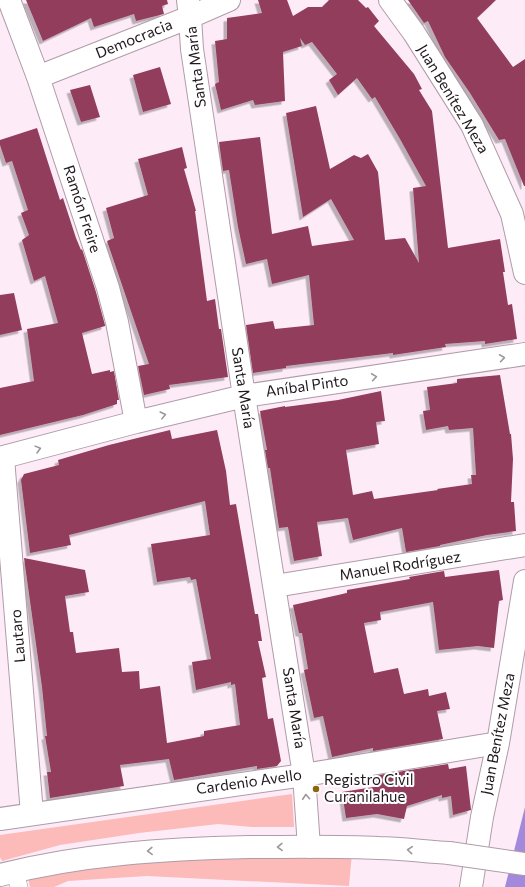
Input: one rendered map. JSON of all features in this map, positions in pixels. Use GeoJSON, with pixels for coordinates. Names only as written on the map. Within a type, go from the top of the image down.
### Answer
{"type":"FeatureCollection","features":[{"type":"Feature","properties":{"kind":"street","name":"Democracia"},"geometry":{"type":"LineString","coordinates":[[38,77],[189,8],[230,0]]}},
{"type":"Feature","properties":{"kind":"street","name":"Juan Benítez Meza"},"geometry":{"type":"LineString","coordinates":[[390,0],[414,33],[472,125],[512,214],[525,273]]}},
{"type":"Feature","properties":{"kind":"street","name":"Ramón Freire"},"geometry":{"type":"LineString","coordinates":[[7,6],[38,77],[108,288],[136,422]]}},
{"type":"Feature","properties":{"kind":"street","name":"Santa María"},"geometry":{"type":"LineString","coordinates":[[189,8],[192,48],[244,396],[304,775],[309,847]]}},
{"type":"Feature","properties":{"kind":"street","name":"Aníbal Pinto"},"geometry":{"type":"LineString","coordinates":[[2,458],[136,422],[244,396],[525,354]]}},
{"type":"Feature","properties":{"kind":"street","name":"Lautaro"},"geometry":{"type":"LineString","coordinates":[[2,458],[32,814]]}},
{"type":"Feature","properties":{"kind":"street","name":"Manuel Rodríguez"},"geometry":{"type":"LineString","coordinates":[[275,586],[525,545]]}},
{"type":"Feature","properties":{"kind":"street","name":"Juan Benítez Meza"},"geometry":{"type":"LineString","coordinates":[[471,887],[482,817],[498,743],[525,582]]}},
{"type":"Feature","properties":{"kind":"street","name":"Cardenio Avello"},"geometry":{"type":"LineString","coordinates":[[0,819],[304,775],[498,743]]}},
{"type":"Feature","properties":{"kind":"street"},"geometry":{"type":"LineString","coordinates":[[11,878],[51,863],[137,852],[224,848],[381,848],[449,853],[525,864]]}},
{"type":"Feature","properties":{"kind":"shaded area"},"geometry":{"type":"Polygon","coordinates":[[[292,794],[294,827],[252,827],[218,824],[139,833],[60,845],[2,861],[0,857],[0,835],[292,794]]]}},
{"type":"Feature","properties":{"kind":"shaded area"},"geometry":{"type":"Polygon","coordinates":[[[525,807],[525,887],[505,887],[525,807]]]}},
{"type":"Feature","properties":{"kind":"shaded area"},"geometry":{"type":"Polygon","coordinates":[[[352,853],[349,886],[147,876],[68,881],[54,887],[30,887],[26,867],[352,853]]]}},
{"type":"Feature","properties":{"kind":"building"},"geometry":{"type":"Polygon","coordinates":[[[26,0],[167,0],[168,4],[162,6],[164,14],[136,21],[134,14],[94,27],[91,18],[43,41],[26,0]]]}},
{"type":"Feature","properties":{"kind":"building"},"geometry":{"type":"Polygon","coordinates":[[[258,0],[287,0],[293,16],[308,7],[322,7],[329,0],[358,0],[366,8],[368,7],[379,21],[374,26],[414,74],[422,89],[419,90],[432,111],[448,248],[500,239],[508,305],[512,304],[517,339],[485,344],[485,341],[445,344],[446,347],[393,355],[393,353],[286,366],[286,368],[253,373],[246,325],[273,321],[275,329],[314,325],[309,275],[272,284],[267,259],[246,264],[238,227],[229,170],[223,171],[219,142],[260,137],[272,234],[308,226],[312,246],[354,240],[331,199],[303,217],[286,113],[316,106],[330,169],[354,155],[361,158],[368,154],[378,172],[385,240],[405,238],[419,263],[413,188],[426,186],[375,97],[372,99],[357,78],[338,95],[329,80],[337,74],[312,42],[305,45],[300,38],[302,46],[283,52],[285,101],[255,105],[253,100],[221,110],[215,84],[219,82],[215,41],[227,39],[227,18],[262,13],[258,0]]]}},
{"type":"Feature","properties":{"kind":"building"},"geometry":{"type":"Polygon","coordinates":[[[408,0],[496,0],[477,18],[513,67],[525,59],[525,186],[505,139],[499,140],[470,93],[445,57],[428,21],[424,23],[408,0]]]}},
{"type":"Feature","properties":{"kind":"building"},"geometry":{"type":"Polygon","coordinates":[[[160,67],[171,104],[143,112],[133,75],[160,67]]]}},
{"type":"Feature","properties":{"kind":"building"},"geometry":{"type":"Polygon","coordinates":[[[90,85],[100,117],[81,122],[70,90],[90,85]]]}},
{"type":"Feature","properties":{"kind":"building"},"geometry":{"type":"Polygon","coordinates":[[[37,128],[60,200],[63,198],[76,238],[81,250],[82,249],[105,325],[82,333],[92,374],[110,370],[110,372],[114,371],[119,400],[117,400],[117,404],[83,415],[0,435],[0,388],[34,381],[27,329],[58,323],[45,276],[34,281],[22,240],[29,235],[21,213],[28,210],[12,161],[6,163],[0,145],[0,140],[37,128]]]}},
{"type":"Feature","properties":{"kind":"building"},"geometry":{"type":"Polygon","coordinates":[[[182,147],[187,168],[184,169],[196,211],[207,301],[215,299],[228,377],[169,385],[170,389],[144,395],[138,366],[149,364],[107,241],[114,238],[106,208],[148,195],[138,159],[182,147]]]}},
{"type":"Feature","properties":{"kind":"building"},"geometry":{"type":"Polygon","coordinates":[[[14,293],[22,330],[0,335],[0,295],[14,293]]]}},
{"type":"Feature","properties":{"kind":"building"},"geometry":{"type":"Polygon","coordinates":[[[500,375],[511,434],[513,459],[511,502],[514,502],[516,531],[487,535],[406,552],[402,528],[353,540],[348,518],[317,522],[322,556],[294,561],[288,527],[279,528],[270,468],[268,468],[265,450],[267,450],[260,411],[285,406],[338,400],[381,391],[385,421],[376,422],[379,444],[346,450],[353,495],[372,491],[374,499],[438,490],[437,489],[472,484],[471,475],[476,475],[473,428],[449,430],[448,426],[426,430],[423,411],[430,410],[427,387],[457,383],[457,379],[500,375]]]}},
{"type":"Feature","properties":{"kind":"building"},"geometry":{"type":"Polygon","coordinates":[[[170,430],[172,439],[217,430],[226,471],[230,505],[236,504],[255,614],[258,614],[262,641],[258,641],[266,677],[262,678],[268,719],[273,718],[281,761],[277,766],[257,769],[257,766],[174,780],[169,759],[120,765],[124,786],[50,798],[47,772],[51,772],[45,736],[47,736],[42,687],[24,558],[85,570],[89,592],[65,596],[70,632],[73,632],[76,653],[119,648],[122,672],[139,671],[140,689],[160,686],[167,743],[204,736],[204,731],[240,725],[235,684],[231,685],[231,682],[196,690],[192,662],[211,659],[196,579],[191,580],[190,577],[157,582],[151,544],[210,535],[205,501],[69,535],[71,545],[30,553],[21,480],[24,474],[59,465],[58,460],[109,445],[170,430]]]}},
{"type":"Feature","properties":{"kind":"building"},"geometry":{"type":"Polygon","coordinates":[[[499,570],[503,600],[499,601],[494,648],[478,646],[439,650],[433,602],[380,612],[381,620],[364,623],[374,673],[398,668],[404,694],[428,689],[429,696],[446,692],[450,709],[437,711],[443,739],[373,751],[373,748],[332,757],[323,716],[314,718],[304,670],[308,669],[302,633],[299,633],[293,605],[347,593],[347,590],[410,579],[409,577],[444,571],[445,577],[499,570]]]}},
{"type":"Feature","properties":{"kind":"building"},"geometry":{"type":"Polygon","coordinates":[[[448,764],[449,769],[466,766],[471,810],[453,815],[451,796],[442,798],[442,795],[407,806],[404,819],[377,814],[346,818],[342,792],[380,786],[378,775],[448,764]]]}},
{"type":"Feature","properties":{"kind":"place","name":"Registro Civil Curanilahue"},"geometry":{"type":"Point","coordinates":[316,789]}}]}
